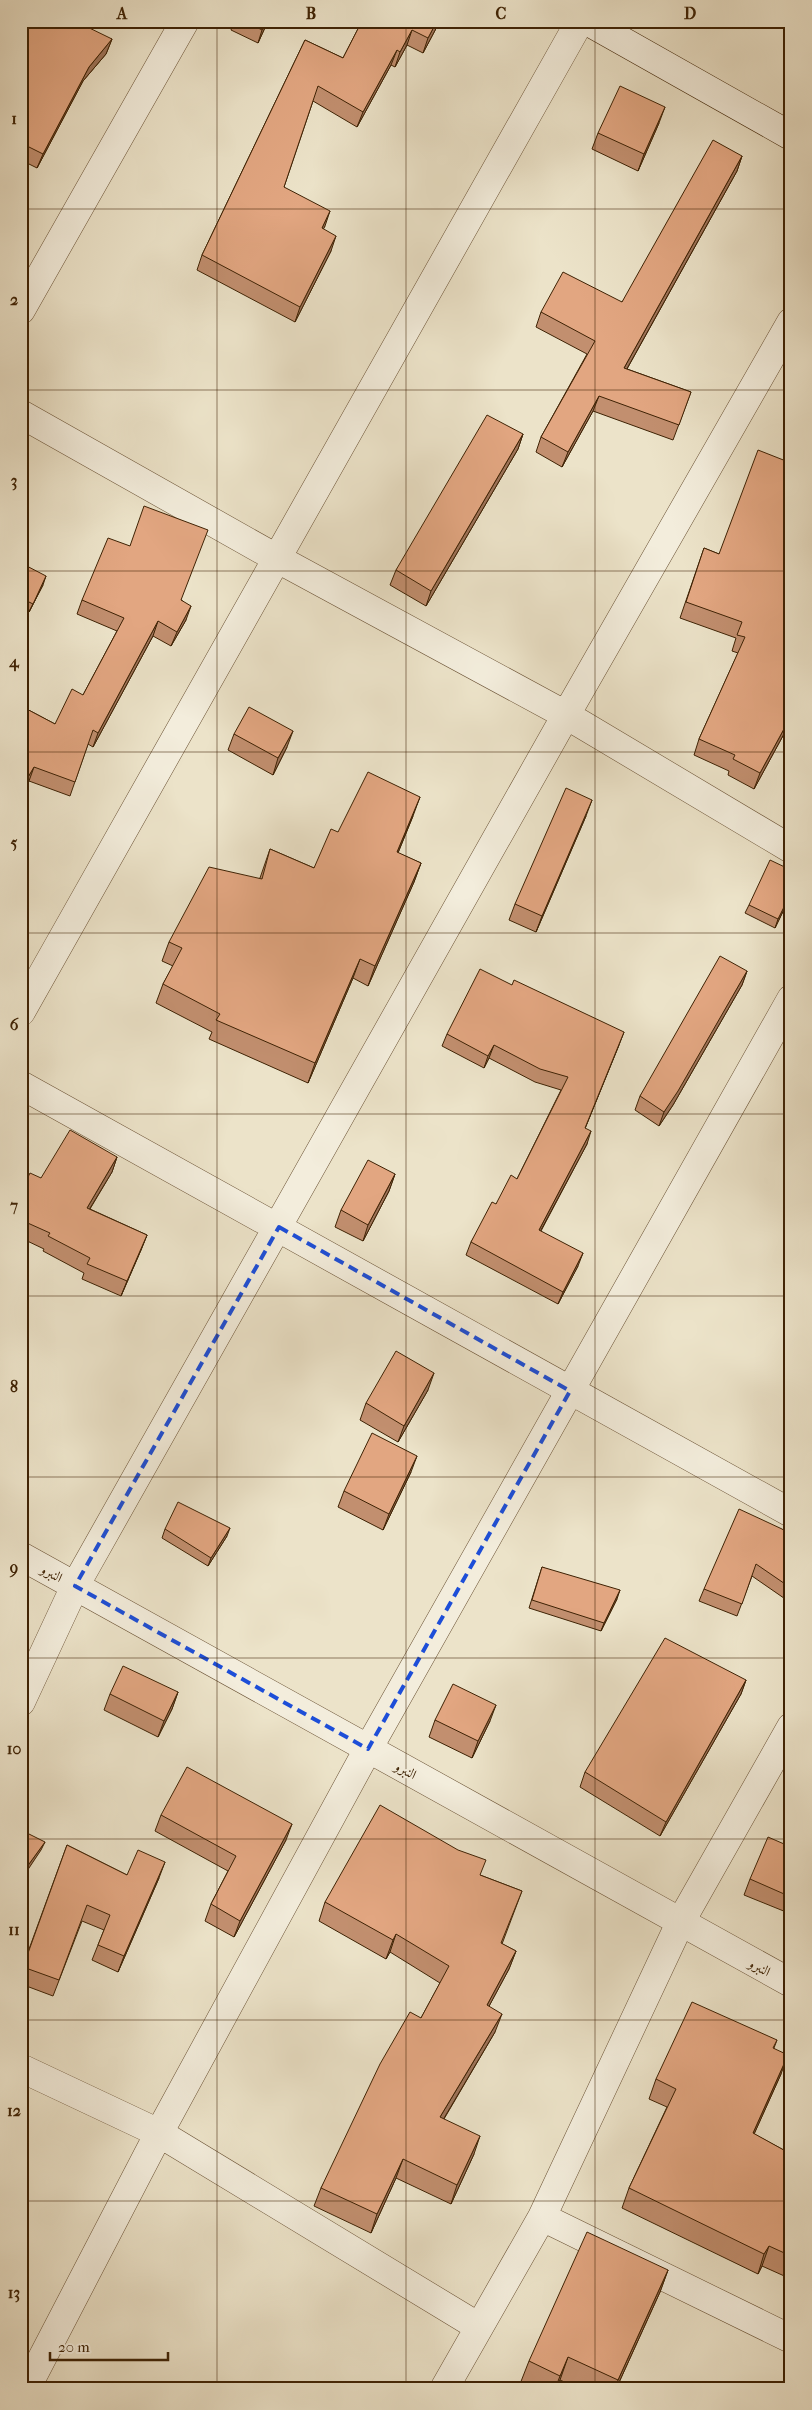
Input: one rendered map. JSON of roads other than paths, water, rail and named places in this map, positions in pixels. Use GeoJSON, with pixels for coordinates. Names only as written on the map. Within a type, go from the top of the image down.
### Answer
{"type":"FeatureCollection","features":[{"type":"Feature","properties":{"kind":"street"},"geometry":{"type":"LineString","coordinates":[[21,310],[185,21]]}},
{"type":"Feature","properties":{"kind":"street"},"geometry":{"type":"LineString","coordinates":[[21,1012],[580,21]]}},
{"type":"Feature","properties":{"kind":"street"},"geometry":{"type":"LineString","coordinates":[[587,21],[791,136]]}},
{"type":"Feature","properties":{"kind":"street"},"geometry":{"type":"LineString","coordinates":[[21,1702],[75,1586],[566,715],[791,322]]}},
{"type":"Feature","properties":{"kind":"street"},"geometry":{"type":"LineString","coordinates":[[21,414],[278,559],[566,715],[791,849]]}},
{"type":"Feature","properties":{"kind":"street"},"geometry":{"type":"LineString","coordinates":[[26,2389],[159,2133],[368,1749],[791,1000]]}},
{"type":"Feature","properties":{"kind":"street"},"geometry":{"type":"LineString","coordinates":[[21,1085],[791,1513]]}},
{"type":"Feature","properties":{"kind":"street","name":"النبرو"},"geometry":{"type":"LineString","coordinates":[[21,1556],[791,1983]]}},
{"type":"Feature","properties":{"kind":"street"},"geometry":{"type":"LineString","coordinates":[[444,2389],[542,2217],[680,1923],[791,1727]]}},
{"type":"Feature","properties":{"kind":"street"},"geometry":{"type":"LineString","coordinates":[[21,2068],[159,2133],[479,2327]]}},
{"type":"Feature","properties":{"kind":"street"},"geometry":{"type":"LineString","coordinates":[[542,2217],[791,2338]]}}]}
